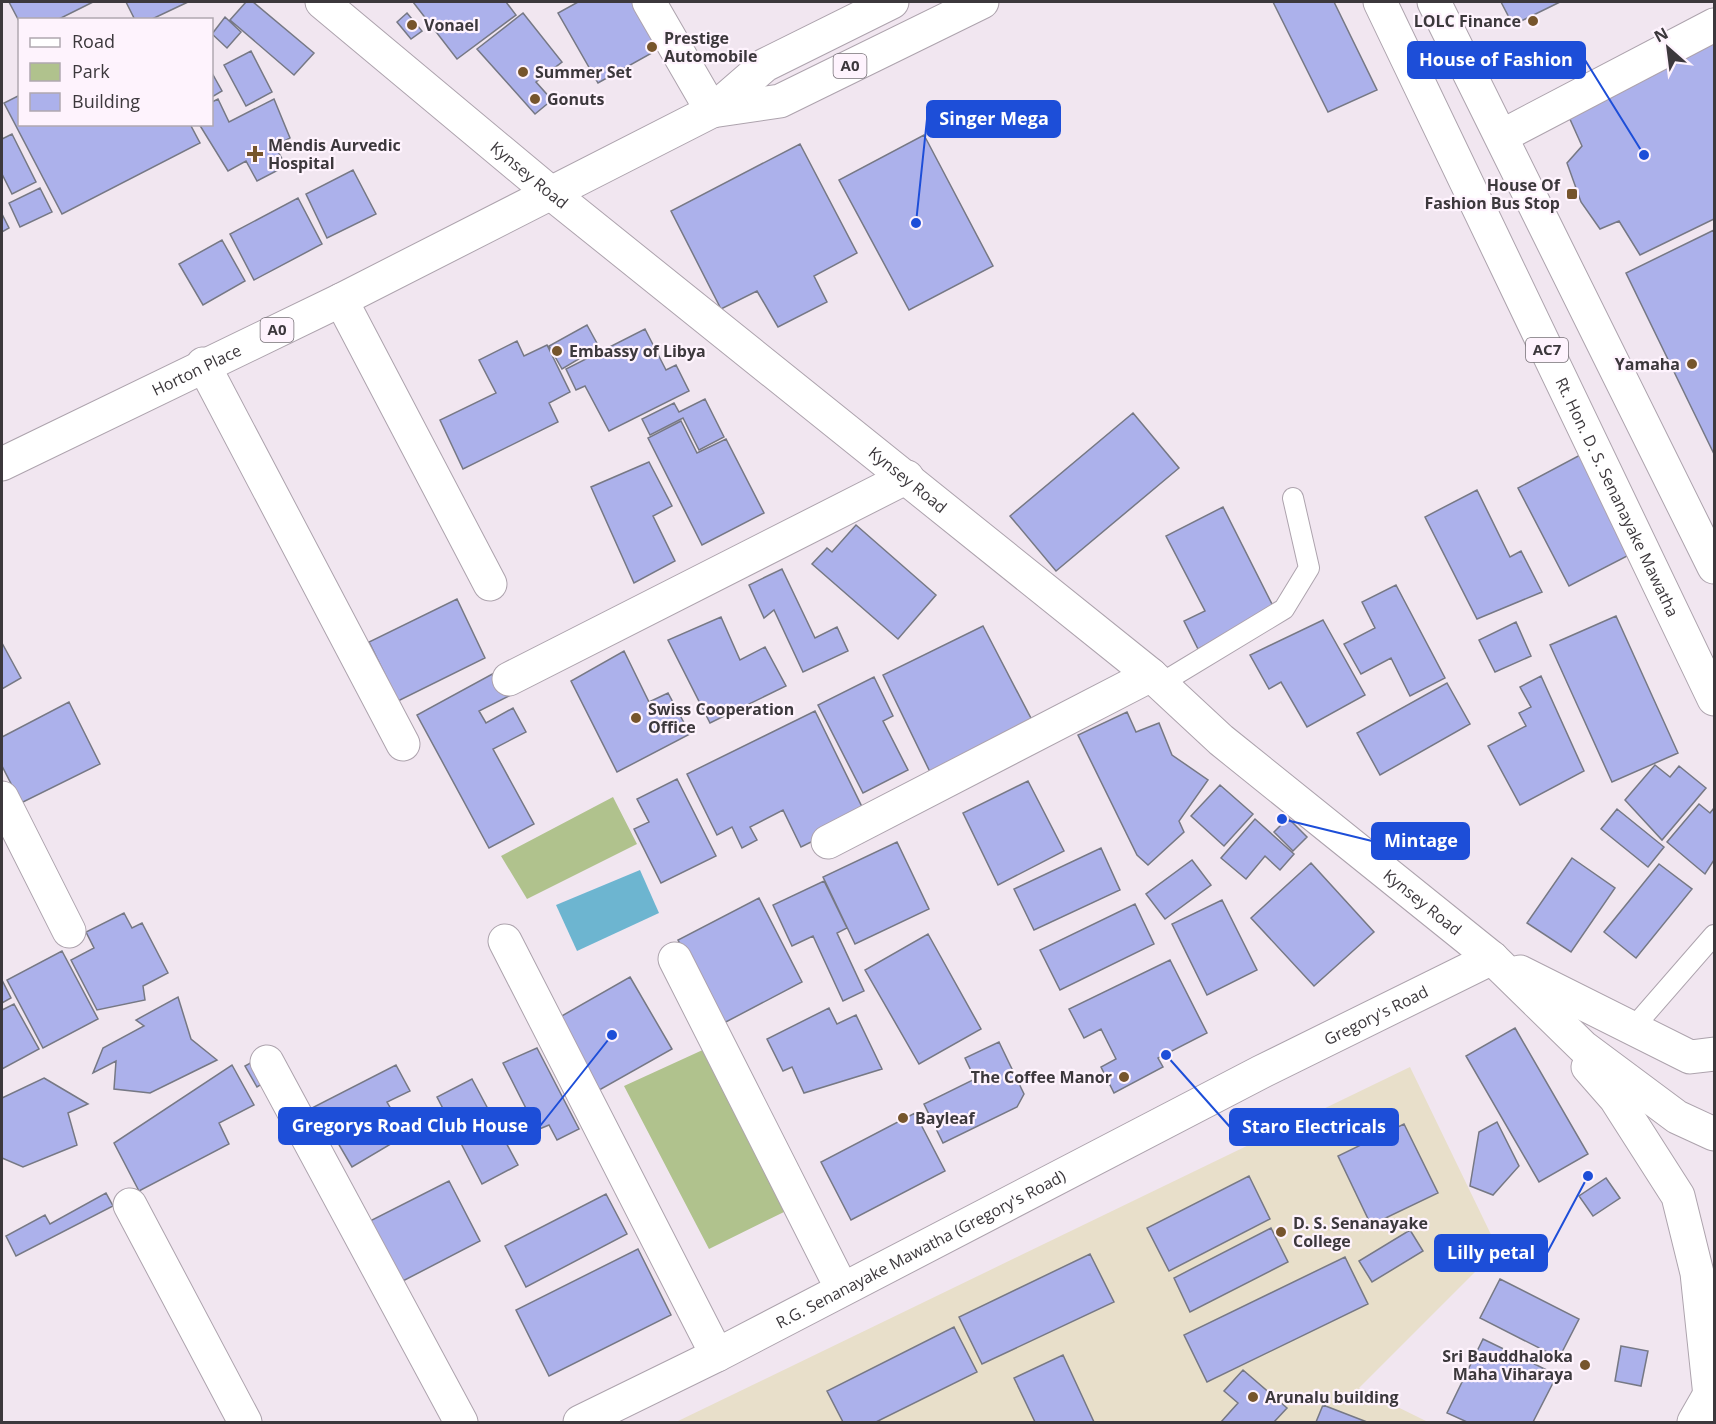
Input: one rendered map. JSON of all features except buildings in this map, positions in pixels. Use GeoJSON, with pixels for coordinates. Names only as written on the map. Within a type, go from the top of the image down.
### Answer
{"type":"FeatureCollection","features":[{"type":"Feature","properties":{"kind":"main road","name":"Kynsey Road"},"geometry":{"type":"LineString","coordinates":[[322,2],[552,194],[907,477],[1155,679],[1221,740],[1492,958],[1583,1047],[1677,1117],[1714,1134]]}},
{"type":"Feature","properties":{"kind":"main road"},"geometry":{"type":"LineString","coordinates":[[649,2],[712,111]]}},
{"type":"Feature","properties":{"kind":"main road","name":"A0"},"geometry":{"type":"LineString","coordinates":[[552,194],[712,111],[765,65],[892,2]]}},
{"type":"Feature","properties":{"kind":"main road","name":"A0"},"geometry":{"type":"LineString","coordinates":[[712,111],[780,101],[982,2]]}},
{"type":"Feature","properties":{"kind":"main road","name":"Rt. Hon. D. S. Senanayake Mawatha"},"geometry":{"type":"LineString","coordinates":[[1380,2],[1714,699]]}},
{"type":"Feature","properties":{"kind":"main road"},"geometry":{"type":"LineString","coordinates":[[1434,2],[1714,567]]}},
{"type":"Feature","properties":{"kind":"main road"},"geometry":{"type":"LineString","coordinates":[[1502,136],[1714,25]]}},
{"type":"Feature","properties":{"kind":"main road","name":"Horton Place"},"geometry":{"type":"LineString","coordinates":[[2,464],[203,364],[341,300],[552,194]]}},
{"type":"Feature","properties":{"kind":"main road"},"geometry":{"type":"LineString","coordinates":[[341,300],[490,584]]}},
{"type":"Feature","properties":{"kind":"main road"},"geometry":{"type":"LineString","coordinates":[[203,364],[403,744]]}},
{"type":"Feature","properties":{"kind":"main road"},"geometry":{"type":"LineString","coordinates":[[509,679],[907,477]]}},
{"type":"Feature","properties":{"kind":"main road"},"geometry":{"type":"LineString","coordinates":[[828,842],[1155,679]]}},
{"type":"Feature","properties":{"kind":"main road"},"geometry":{"type":"LineString","coordinates":[[2,798],[69,931]]}},
{"type":"Feature","properties":{"kind":"main road"},"geometry":{"type":"LineString","coordinates":[[505,940],[717,1354]]}},
{"type":"Feature","properties":{"kind":"main road"},"geometry":{"type":"LineString","coordinates":[[675,958],[842,1289]]}},
{"type":"Feature","properties":{"kind":"main road","name":"Kynsey Road"},"geometry":{"type":"LineString","coordinates":[[1492,958],[1633,1028],[1706,1057]]}},
{"type":"Feature","properties":{"kind":"main road"},"geometry":{"type":"LineString","coordinates":[[1492,958],[1617,1099],[1678,1196],[1697,1273],[1706,1402]]}},
{"type":"Feature","properties":{"kind":"main road","name":"Gregory's Road"},"geometry":{"type":"LineString","coordinates":[[1261,1072],[1492,958]]}},
{"type":"Feature","properties":{"kind":"main road"},"geometry":{"type":"LineString","coordinates":[[267,1062],[461,1422]]}},
{"type":"Feature","properties":{"kind":"main road","name":"R.G. Senanayake Mawatha (Gregory's Road)"},"geometry":{"type":"LineString","coordinates":[[580,1422],[717,1354],[1261,1072]]}},
{"type":"Feature","properties":{"kind":"main road"},"geometry":{"type":"LineString","coordinates":[[130,1205],[245,1422]]}},
{"type":"Feature","properties":{"kind":"lane"},"geometry":{"type":"LineString","coordinates":[[1155,679],[1284,609],[1309,567],[1293,498]]}},
{"type":"Feature","properties":{"kind":"lane"},"geometry":{"type":"LineString","coordinates":[[1633,1028],[1714,935]]}},
{"type":"Feature","properties":{"kind":"shaded area","name":"D. S. Senanayake College"},"geometry":{"type":"Polygon","coordinates":[[[1410,1067],[1498,1249],[1359,1388],[1428,1422],[676,1422],[1410,1067]]]}},
{"type":"Feature","properties":{"kind":"green space"},"geometry":{"type":"Polygon","coordinates":[[[613,797],[637,844],[527,899],[501,856],[613,797]]]}},
{"type":"Feature","properties":{"kind":"green space"},"geometry":{"type":"Polygon","coordinates":[[[707,1048],[786,1211],[709,1249],[624,1086],[707,1048]]]}},
{"type":"Feature","properties":{"kind":"water"},"geometry":{"type":"Polygon","coordinates":[[[640,870],[659,913],[577,951],[556,905],[640,870]]]}},
{"type":"Feature","properties":{"kind":"place","name":"LOLC Finance"},"geometry":{"type":"Point","coordinates":[1533,21]}},
{"type":"Feature","properties":{"kind":"place","name":"Vonael"},"geometry":{"type":"Point","coordinates":[412,25]}},
{"type":"Feature","properties":{"kind":"place","name":"Prestige Automobile"},"geometry":{"type":"Point","coordinates":[652,47]}},
{"type":"Feature","properties":{"kind":"place","name":"Summer Set"},"geometry":{"type":"Point","coordinates":[523,72]}},
{"type":"Feature","properties":{"kind":"place","name":"Gonuts"},"geometry":{"type":"Point","coordinates":[535,99]}},
{"type":"Feature","properties":{"kind":"place","name":"Mendis Aurvedic Hospital"},"geometry":{"type":"Point","coordinates":[255,154]}},
{"type":"Feature","properties":{"kind":"place","name":"House of Fashion"},"geometry":{"type":"Point","coordinates":[1644,155]}},
{"type":"Feature","properties":{"kind":"place","name":"House Of Fashion Bus Stop"},"geometry":{"type":"Point","coordinates":[1572,194]}},
{"type":"Feature","properties":{"kind":"place","name":"Singer Mega"},"geometry":{"type":"Point","coordinates":[916,223]}},
{"type":"Feature","properties":{"kind":"place","name":"Embassy of Libya"},"geometry":{"type":"Point","coordinates":[557,351]}},
{"type":"Feature","properties":{"kind":"place","name":"Yamaha"},"geometry":{"type":"Point","coordinates":[1692,364]}},
{"type":"Feature","properties":{"kind":"place","name":"Swiss Cooperation Office"},"geometry":{"type":"Point","coordinates":[636,718]}},
{"type":"Feature","properties":{"kind":"place","name":"Mintage"},"geometry":{"type":"Point","coordinates":[1282,819]}},
{"type":"Feature","properties":{"kind":"place","name":"Gregorys Road Club House"},"geometry":{"type":"Point","coordinates":[612,1035]}},
{"type":"Feature","properties":{"kind":"place","name":"Staro Electricals"},"geometry":{"type":"Point","coordinates":[1166,1055]}},
{"type":"Feature","properties":{"kind":"place","name":"The Coffee Manor"},"geometry":{"type":"Point","coordinates":[1124,1077]}},
{"type":"Feature","properties":{"kind":"place","name":"Bayleaf"},"geometry":{"type":"Point","coordinates":[903,1118]}},
{"type":"Feature","properties":{"kind":"place","name":"Lilly petal"},"geometry":{"type":"Point","coordinates":[1588,1176]}},
{"type":"Feature","properties":{"kind":"place","name":"D. S. Senanayake College"},"geometry":{"type":"Point","coordinates":[1281,1232]}},
{"type":"Feature","properties":{"kind":"place","name":"Sri Bauddhaloka Maha Viharaya"},"geometry":{"type":"Point","coordinates":[1585,1365]}},
{"type":"Feature","properties":{"kind":"place","name":"Arunalu building"},"geometry":{"type":"Point","coordinates":[1253,1397]}}]}
